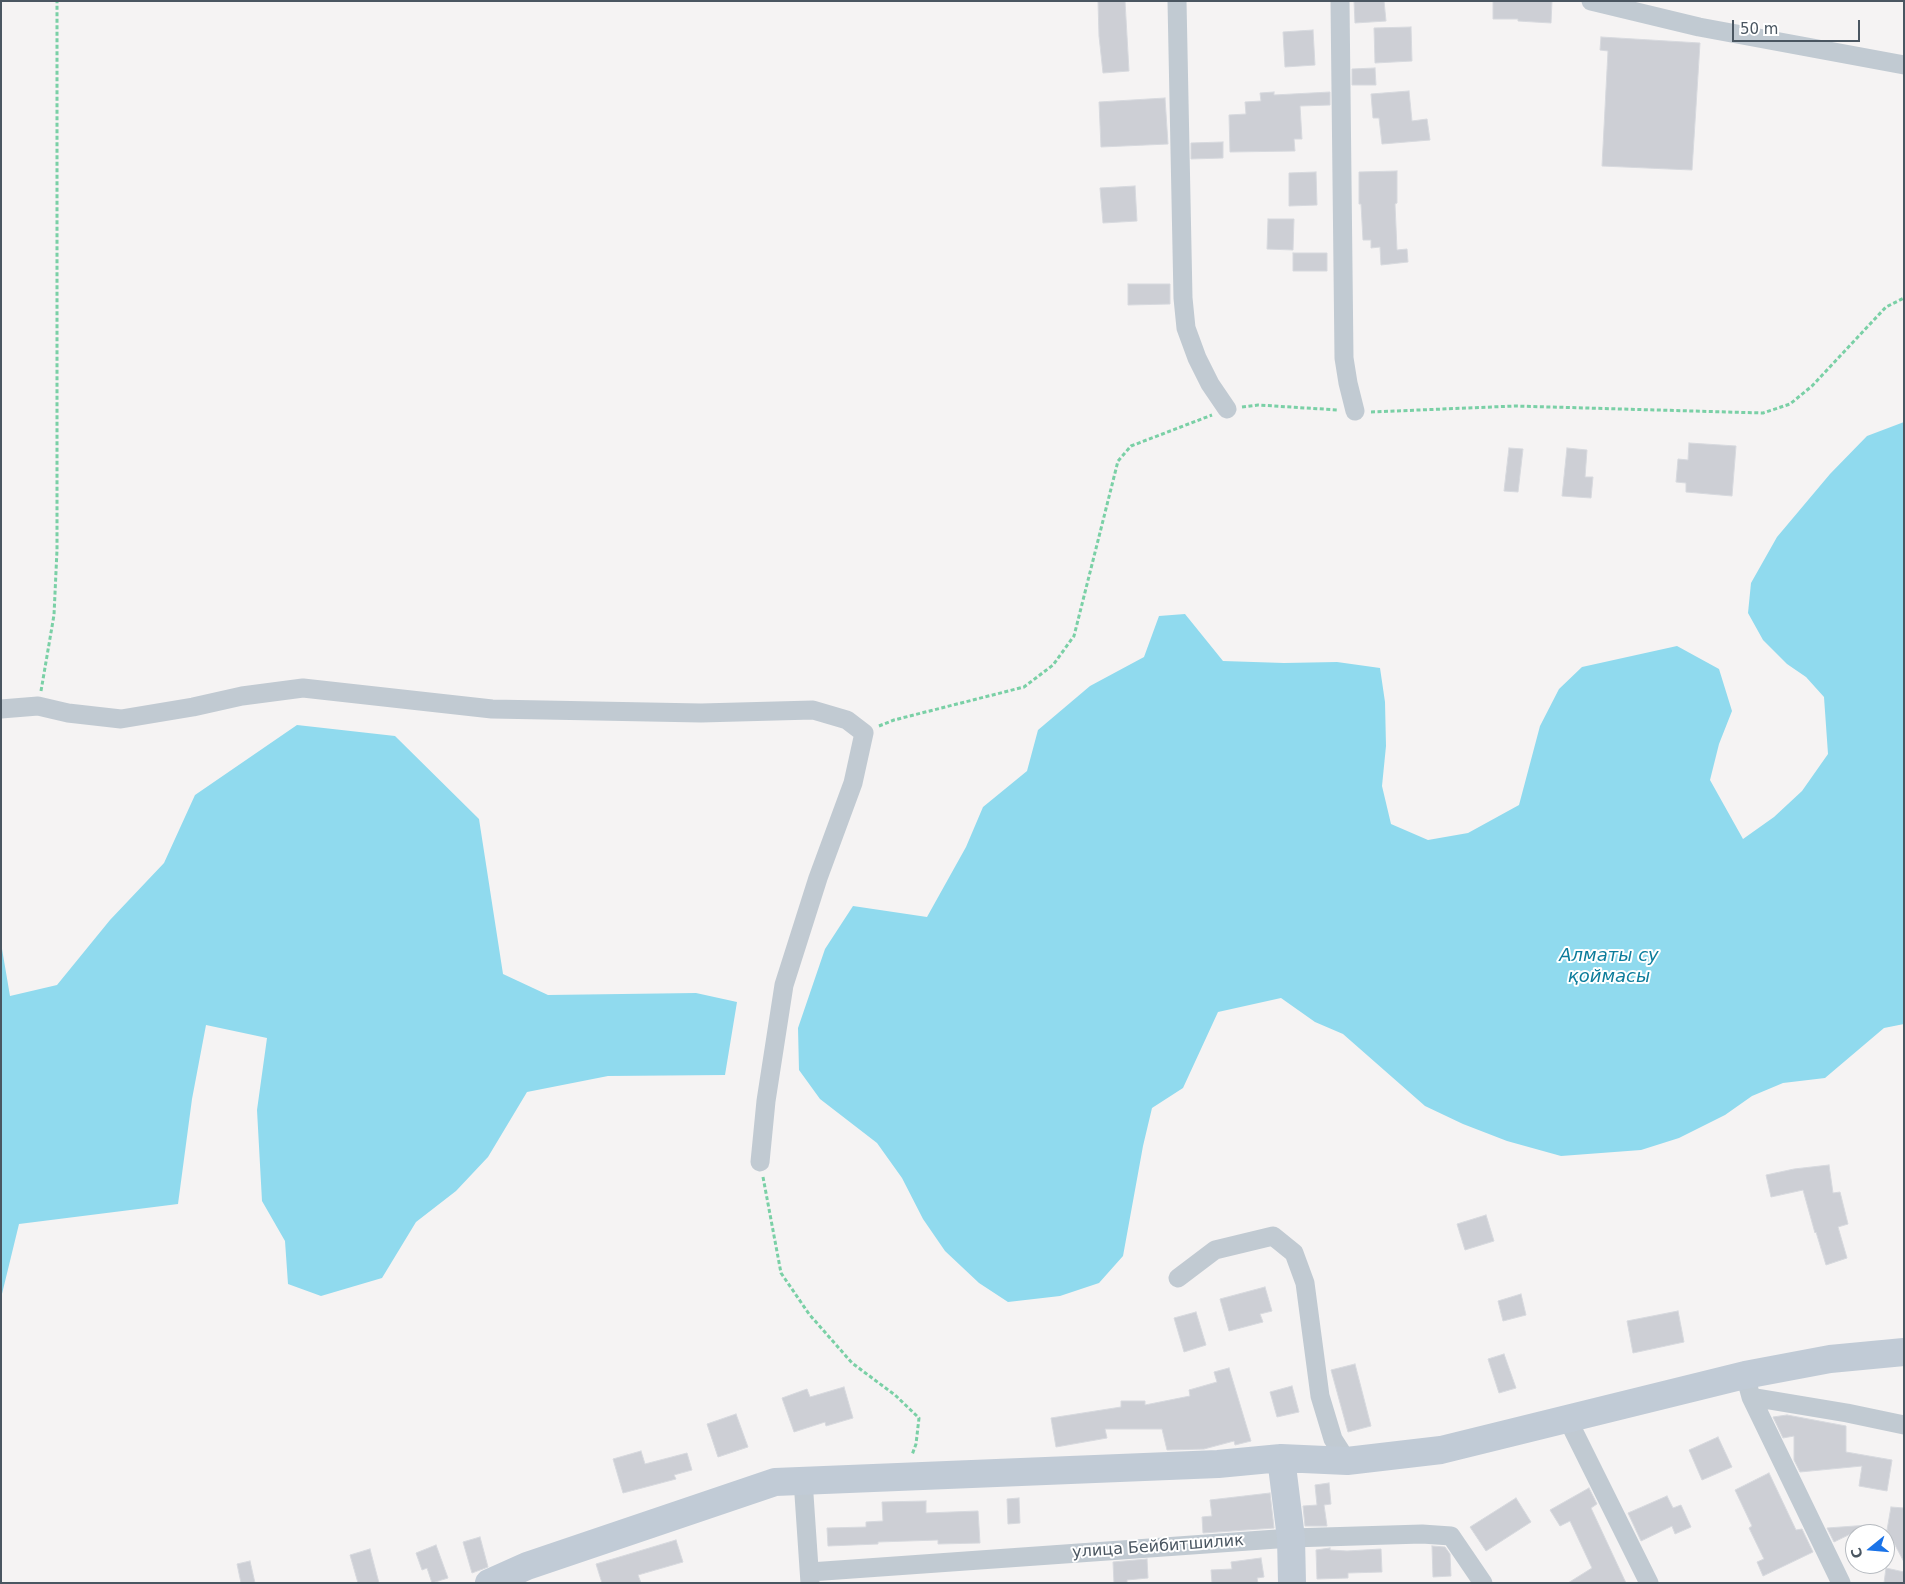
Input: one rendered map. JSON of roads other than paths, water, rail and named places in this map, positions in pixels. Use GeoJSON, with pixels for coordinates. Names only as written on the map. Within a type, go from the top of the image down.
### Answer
{"type":"FeatureCollection","features":[{"type":"Feature","properties":{"kind":"street"},"geometry":{"type":"LineString","coordinates":[[1177,1],[1183,298],[1186,328],[1197,358],[1210,384],[1227,409]]}},
{"type":"Feature","properties":{"kind":"street"},"geometry":{"type":"LineString","coordinates":[[1340,1],[1344,358],[1355,411]]}},
{"type":"Feature","properties":{"kind":"street"},"geometry":{"type":"LineString","coordinates":[[1591,1],[1699,27],[1904,65]]}},
{"type":"Feature","properties":{"kind":"street"},"geometry":{"type":"LineString","coordinates":[[1,709],[38,706],[68,713],[121,719],[193,707],[242,696],[303,688],[492,709],[701,713],[813,710],[847,720],[864,733],[853,783],[818,878],[784,984],[766,1101],[760,1162]]}},
{"type":"Feature","properties":{"kind":"street"},"geometry":{"type":"LineString","coordinates":[[1178,1278],[1215,1250],[1273,1236],[1294,1253],[1305,1283],[1320,1396],[1333,1439],[1347,1461]]}},
{"type":"Feature","properties":{"kind":"street"},"geometry":{"type":"LineString","coordinates":[[489,1583],[527,1566],[775,1482],[1218,1464],[1282,1458],[1347,1461],[1441,1450],[1680,1392],[1748,1386],[1830,1359],[1904,1352]]}},
{"type":"Feature","properties":{"kind":"street"},"geometry":{"type":"LineString","coordinates":[[1748,1386],[1828,1409],[1904,1425]]}},
{"type":"Feature","properties":{"kind":"street"},"geometry":{"type":"LineString","coordinates":[[1748,1386],[1840,1583]]}},
{"type":"Feature","properties":{"kind":"street"},"geometry":{"type":"LineString","coordinates":[[1568,1418],[1649,1583]]}},
{"type":"Feature","properties":{"kind":"street"},"geometry":{"type":"LineString","coordinates":[[1282,1458],[1291,1538],[1292,1583]]}},
{"type":"Feature","properties":{"kind":"street"},"geometry":{"type":"LineString","coordinates":[[803,1480],[810,1578]]}},
{"type":"Feature","properties":{"kind":"street","name":"улица Бейбитшилик"},"geometry":{"type":"LineString","coordinates":[[810,1578],[1291,1538],[1422,1534],[1451,1536],[1483,1583]]}},
{"type":"Feature","properties":{"kind":"water","name":"Алматы су қоймасы"},"geometry":{"type":"Polygon","coordinates":[[[1904,422],[1904,1024],[1884,1028],[1825,1078],[1783,1083],[1752,1096],[1725,1115],[1679,1138],[1641,1150],[1561,1156],[1507,1141],[1463,1124],[1425,1106],[1343,1034],[1315,1022],[1281,998],[1218,1012],[1183,1088],[1152,1108],[1143,1146],[1123,1256],[1099,1283],[1060,1296],[1008,1302],[979,1283],[945,1251],[923,1219],[902,1178],[877,1143],[820,1099],[799,1070],[798,1028],[825,949],[853,906],[927,917],[966,847],[983,807],[1027,771],[1038,730],[1090,686],[1144,657],[1159,616],[1185,614],[1223,661],[1337,662],[1380,668],[1385,702],[1386,746],[1382,786],[1391,824],[1428,840],[1468,833],[1519,805],[1540,726],[1559,689],[1582,667],[1677,646],[1719,669],[1732,711],[1719,744],[1710,780],[1743,839],[1774,817],[1802,791],[1828,754],[1824,697],[1806,677],[1787,664],[1763,640],[1748,613],[1751,583],[1777,537],[1830,474],[1867,436],[1904,422]]]}},
{"type":"Feature","properties":{"kind":"water"},"geometry":{"type":"Polygon","coordinates":[[[297,725],[395,736],[479,819],[503,974],[548,995],[696,993],[737,1002],[725,1075],[608,1076],[527,1092],[488,1157],[456,1191],[416,1222],[382,1278],[321,1296],[288,1284],[285,1241],[262,1201],[257,1110],[267,1038],[206,1025],[192,1099],[178,1204],[19,1224],[1,1298],[1,943],[10,996],[57,985],[110,920],[164,863],[195,795],[297,725]]]}}]}
